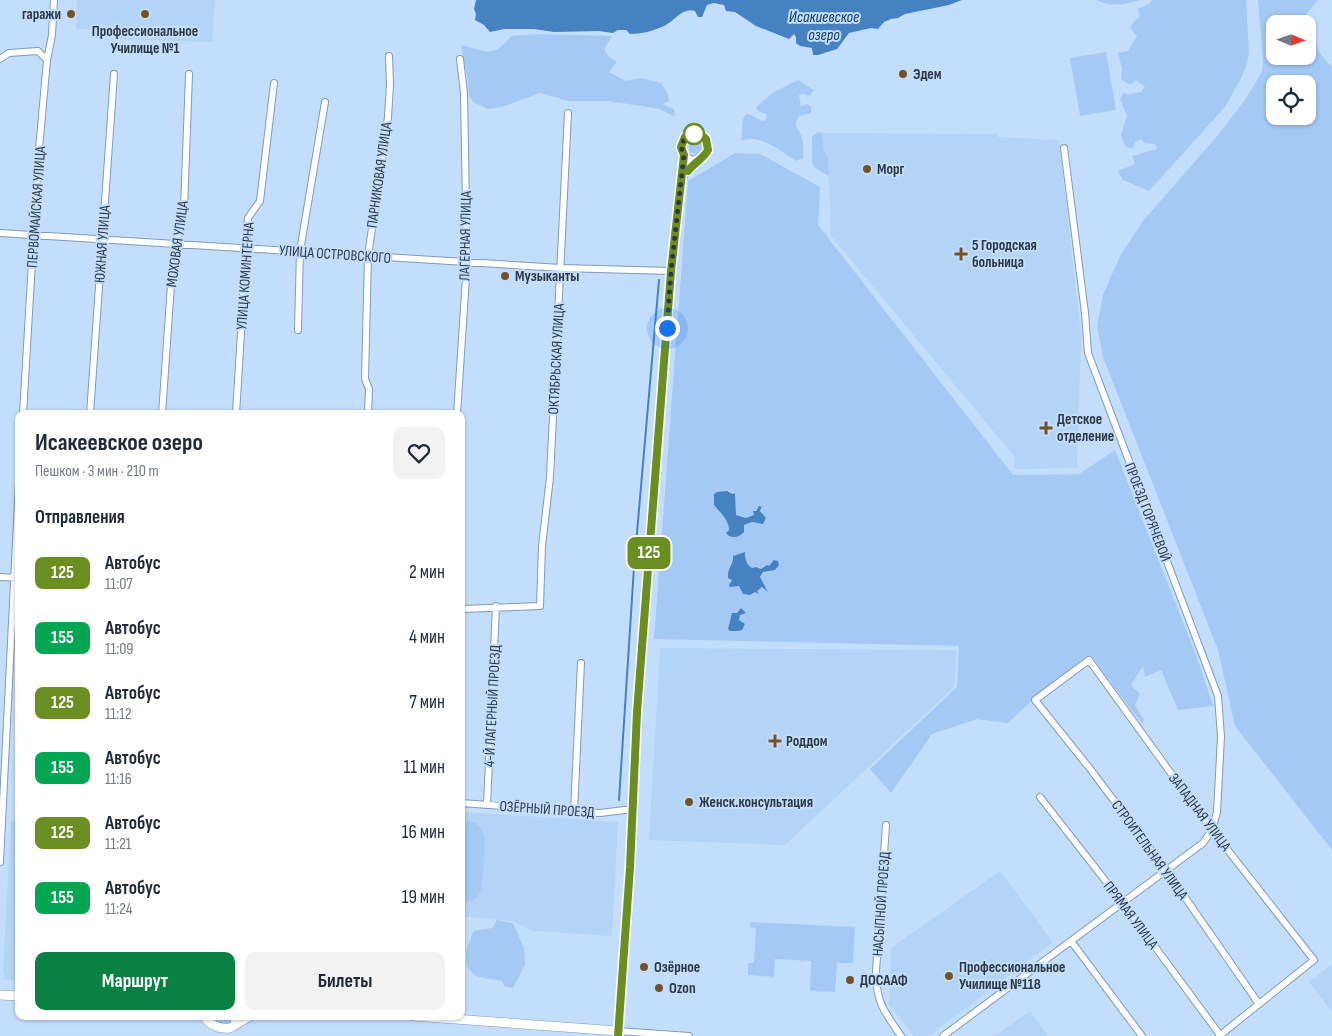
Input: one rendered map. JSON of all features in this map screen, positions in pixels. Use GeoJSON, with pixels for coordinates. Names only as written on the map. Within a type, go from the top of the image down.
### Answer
{"type":"FeatureCollection","features":[{"type":"Feature","properties":{"kind":"street","name":"ПЕРВОМАЙСКАЯ УЛИЦА"},"geometry":{"type":"LineString","coordinates":[[23,410],[33,234],[54,0]]}},
{"type":"Feature","properties":{"kind":"street"},"geometry":{"type":"LineString","coordinates":[[0,59],[9,53],[38,50],[48,60]]}},
{"type":"Feature","properties":{"kind":"street","name":"ПАРНИКОВАЯ УЛИЦА"},"geometry":{"type":"LineString","coordinates":[[368,410],[369,389],[365,379],[368,256],[388,117],[389,56]]}},
{"type":"Feature","properties":{"kind":"street","name":"ЛАГЕРНАЯ УЛИЦА"},"geometry":{"type":"LineString","coordinates":[[457,410],[467,262],[464,93],[460,59]]}},
{"type":"Feature","properties":{"kind":"street","name":"ЮЖНАЯ УЛИЦА"},"geometry":{"type":"LineString","coordinates":[[90,410],[114,74]]}},
{"type":"Feature","properties":{"kind":"street","name":"МОХОВАЯ УЛИЦА"},"geometry":{"type":"LineString","coordinates":[[162,410],[173,256],[184,209],[189,74]]}},
{"type":"Feature","properties":{"kind":"street","name":"УЛИЦА КОМИНТЕРНА"},"geometry":{"type":"LineString","coordinates":[[236,410],[248,218],[260,201],[274,83]]}},
{"type":"Feature","properties":{"kind":"street"},"geometry":{"type":"LineString","coordinates":[[298,330],[300,251],[325,102]]}},
{"type":"Feature","properties":{"kind":"street","name":"ОКТЯБРЬСКАЯ УЛИЦА"},"geometry":{"type":"LineString","coordinates":[[496,606],[540,606],[542,546],[550,477],[568,113]]}},
{"type":"Feature","properties":{"kind":"street"},"geometry":{"type":"LineString","coordinates":[[618,1033],[633,809],[637,712],[671,271],[684,155],[681,147],[682,140],[688,135],[698,134],[706,139],[708,146],[706,154],[698,160],[682,179]]}},
{"type":"Feature","properties":{"kind":"street","name":"ПРОЕЗД ГОРЯЧЕВОЙ"},"geometry":{"type":"LineString","coordinates":[[943,1036],[1203,843],[1212,830],[1217,812],[1221,737],[1218,696],[1088,353],[1085,312],[1064,148]]}},
{"type":"Feature","properties":{"kind":"street"},"geometry":{"type":"LineString","coordinates":[[684,155],[692,160],[698,160]]}},
{"type":"Feature","properties":{"kind":"street","name":"УЛИЦА ОСТРОВСКОГО"},"geometry":{"type":"LineString","coordinates":[[0,233],[561,268],[671,271]]}},
{"type":"Feature","properties":{"kind":"street"},"geometry":{"type":"LineString","coordinates":[[0,577],[15,578]]}},
{"type":"Feature","properties":{"kind":"street"},"geometry":{"type":"LineString","coordinates":[[0,862],[15,596]]}},
{"type":"Feature","properties":{"kind":"street"},"geometry":{"type":"LineString","coordinates":[[465,609],[496,606]]}},
{"type":"Feature","properties":{"kind":"street","name":"4-Й ЛАГЕРНЫЙ ПРОЕЗД"},"geometry":{"type":"LineString","coordinates":[[487,805],[496,606]]}},
{"type":"Feature","properties":{"kind":"street","name":"ЗАПАДНАЯ УЛИЦА"},"geometry":{"type":"LineString","coordinates":[[1090,660],[1212,830],[1314,960],[1259,1004]]}},
{"type":"Feature","properties":{"kind":"street","name":"СТРОИТЕЛЬНАЯ УЛИЦА"},"geometry":{"type":"LineString","coordinates":[[1090,660],[1035,700],[1091,770],[1166,870],[1259,1004]]}},
{"type":"Feature","properties":{"kind":"street"},"geometry":{"type":"LineString","coordinates":[[574,811],[580,662]]}},
{"type":"Feature","properties":{"kind":"street","name":"ПРЯМАЯ УЛИЦА"},"geometry":{"type":"LineString","coordinates":[[1040,797],[1122,902],[1219,1036]]}},
{"type":"Feature","properties":{"kind":"street","name":"ОЗЁРНЫЙ ПРОЕЗД"},"geometry":{"type":"LineString","coordinates":[[465,803],[600,813],[633,809]]}},
{"type":"Feature","properties":{"kind":"street","name":"НАСЫПНОЙ ПРОЕЗД"},"geometry":{"type":"LineString","coordinates":[[886,825],[876,990],[882,1009],[901,1036]]}},
{"type":"Feature","properties":{"kind":"street"},"geometry":{"type":"LineString","coordinates":[[1071,941],[1142,1036]]}},
{"type":"Feature","properties":{"kind":"street"},"geometry":{"type":"LineString","coordinates":[[0,995],[15,996]]}},
{"type":"Feature","properties":{"kind":"street"},"geometry":{"type":"LineString","coordinates":[[1219,1036],[1259,1004]]}},
{"type":"Feature","properties":{"kind":"street"},"geometry":{"type":"LineString","coordinates":[[207,1020],[215,1036]]}},
{"type":"Feature","properties":{"kind":"street"},"geometry":{"type":"LineString","coordinates":[[208,1020],[222,1029],[232,1026]]}},
{"type":"Feature","properties":{"kind":"street"},"geometry":{"type":"LineString","coordinates":[[462,1020],[618,1033],[689,1036]]}},
{"type":"Feature","properties":{"kind":"shaded area","name":"Профессиональное Училище №1"},"geometry":{"type":"Polygon","coordinates":[[[77,0],[215,0],[212,42],[92,38],[91,29],[76,29],[77,0]]]}},
{"type":"Feature","properties":{"kind":"shaded area"},"geometry":{"type":"Polygon","coordinates":[[[1096,0],[1140,0],[1129,3],[1107,4],[1096,0]]]}},
{"type":"Feature","properties":{"kind":"shaded area"},"geometry":{"type":"Polygon","coordinates":[[[1152,0],[1246,0],[1249,53],[1246,67],[1225,107],[1149,191],[1123,180],[1118,171],[1135,164],[1132,156],[1157,149],[1155,144],[1144,143],[1141,139],[1135,142],[1132,149],[1125,146],[1121,135],[1127,116],[1120,99],[1123,93],[1141,92],[1145,87],[1136,80],[1130,85],[1121,79],[1122,69],[1118,53],[1128,51],[1137,36],[1130,28],[1135,20],[1140,17],[1138,9],[1149,4],[1152,0]]]}},
{"type":"Feature","properties":{"kind":"shaded area"},"geometry":{"type":"Polygon","coordinates":[[[1258,0],[1318,0],[1306,15],[1266,15],[1266,65],[1316,65],[1316,43],[1321,55],[1332,67],[1332,850],[1235,726],[1218,650],[1103,357],[1097,326],[1103,295],[1120,256],[1143,221],[1218,135],[1244,101],[1262,72],[1263,61],[1258,0]]]}},
{"type":"Feature","properties":{"kind":"shaded area"},"geometry":{"type":"Polygon","coordinates":[[[535,34],[612,36],[604,49],[608,56],[617,62],[609,72],[626,81],[641,78],[661,83],[668,94],[669,101],[662,104],[674,109],[675,117],[660,109],[609,101],[568,101],[540,93],[502,107],[488,109],[473,102],[469,95],[461,45],[483,51],[494,51],[500,48],[511,36],[535,34]]]}},
{"type":"Feature","properties":{"kind":"shaded area"},"geometry":{"type":"Polygon","coordinates":[[[1106,52],[1116,110],[1080,116],[1070,58],[1106,52]]]}},
{"type":"Feature","properties":{"kind":"shaded area"},"geometry":{"type":"Polygon","coordinates":[[[798,80],[814,90],[810,96],[799,95],[801,106],[807,104],[811,107],[811,113],[799,116],[796,123],[803,140],[803,158],[796,161],[770,144],[755,139],[741,141],[743,119],[746,114],[764,121],[767,117],[766,114],[758,111],[756,107],[774,92],[798,80]]]}},
{"type":"Feature","properties":{"kind":"shaded area"},"geometry":{"type":"Polygon","coordinates":[[[818,132],[822,133],[824,151],[828,157],[829,176],[815,168],[812,163],[812,137],[818,132]]]}},
{"type":"Feature","properties":{"kind":"shaded area"},"geometry":{"type":"Polygon","coordinates":[[[822,133],[998,134],[998,137],[1059,140],[1081,336],[1077,468],[1014,469],[1014,456],[831,236],[828,157],[824,151],[822,133]]]}},
{"type":"Feature","properties":{"kind":"shaded area"},"geometry":{"type":"Polygon","coordinates":[[[693,140],[699,140],[703,147],[699,154],[693,154],[689,150],[689,144],[693,140]]]}},
{"type":"Feature","properties":{"kind":"shaded area"},"geometry":{"type":"Polygon","coordinates":[[[735,153],[760,154],[820,187],[818,225],[1013,475],[1079,474],[1115,450],[1198,660],[1213,706],[1178,710],[1161,670],[1145,677],[1143,666],[1131,685],[1140,694],[1135,705],[1144,720],[1142,724],[1091,656],[1044,689],[1008,723],[977,719],[932,734],[891,793],[870,769],[957,687],[959,646],[654,639],[688,181],[735,153]],[[726,491],[715,495],[714,505],[726,519],[729,530],[743,529],[744,525],[753,522],[763,524],[766,518],[761,514],[762,507],[757,508],[752,516],[740,517],[736,515],[735,493],[726,491]],[[733,556],[733,572],[730,586],[739,586],[743,591],[749,592],[762,587],[767,590],[760,578],[763,572],[771,571],[769,566],[764,566],[761,569],[749,567],[736,556],[733,556]],[[739,610],[731,620],[729,631],[742,630],[745,624],[739,620],[740,615],[746,613],[739,610]]]}},
{"type":"Feature","properties":{"kind":"shaded area","name":"Роддом"},"geometry":{"type":"Polygon","coordinates":[[[660,648],[957,650],[954,687],[785,845],[649,840],[660,648]]]}},
{"type":"Feature","properties":{"kind":"shaded area"},"geometry":{"type":"Polygon","coordinates":[[[465,812],[618,822],[612,936],[533,931],[512,921],[465,916],[465,812]]]}},
{"type":"Feature","properties":{"kind":"shaded area"},"geometry":{"type":"Polygon","coordinates":[[[11,821],[15,821],[15,980],[5,980],[3,971],[11,821]]]}},
{"type":"Feature","properties":{"kind":"shaded area"},"geometry":{"type":"Polygon","coordinates":[[[465,822],[476,823],[482,829],[485,839],[482,886],[479,895],[473,900],[465,901],[465,822]]]}},
{"type":"Feature","properties":{"kind":"shaded area","name":"Профессиональное Училище №118"},"geometry":{"type":"Polygon","coordinates":[[[1000,871],[1053,942],[929,1036],[914,1036],[889,1005],[891,948],[1000,871]]]}},
{"type":"Feature","properties":{"kind":"shaded area"},"geometry":{"type":"Polygon","coordinates":[[[497,920],[513,923],[524,948],[525,965],[513,988],[505,987],[502,981],[475,975],[467,965],[466,953],[474,931],[492,928],[497,920]]]}},
{"type":"Feature","properties":{"kind":"shaded area"},"geometry":{"type":"Polygon","coordinates":[[[751,922],[855,927],[853,963],[837,963],[835,992],[810,991],[811,961],[775,959],[774,977],[748,975],[748,963],[754,963],[756,928],[750,927],[751,922]]]}},
{"type":"Feature","properties":{"kind":"shaded area"},"geometry":{"type":"Polygon","coordinates":[[[1332,964],[1332,1012],[1309,982],[1332,964]]]}},
{"type":"Feature","properties":{"kind":"shaded area"},"geometry":{"type":"Polygon","coordinates":[[[1030,1011],[1048,1036],[995,1036],[1030,1011]]]}},
{"type":"Feature","properties":{"kind":"shaded area"},"geometry":{"type":"Polygon","coordinates":[[[215,1020],[231,1020],[225,1025],[215,1020]]]}},
{"type":"Feature","properties":{"kind":"water","name":"Исакиевское озеро"},"geometry":{"type":"Polygon","coordinates":[[[476,0],[962,0],[949,5],[905,14],[884,22],[878,29],[871,28],[849,33],[837,49],[813,55],[812,48],[800,46],[796,43],[794,34],[789,39],[756,26],[735,12],[726,11],[724,5],[714,3],[707,5],[702,17],[698,17],[695,11],[690,10],[660,28],[643,33],[630,34],[626,30],[618,30],[613,33],[599,31],[554,32],[534,29],[504,29],[490,32],[484,25],[475,20],[476,14],[474,9],[476,0]]]}},
{"type":"Feature","properties":{"kind":"water"},"geometry":{"type":"Polygon","coordinates":[[[727,491],[735,493],[736,515],[746,518],[754,515],[753,511],[756,511],[759,506],[762,507],[760,511],[766,518],[763,524],[752,522],[744,525],[744,532],[740,535],[735,537],[729,536],[726,533],[729,530],[728,523],[714,505],[714,494],[727,491]]]}},
{"type":"Feature","properties":{"kind":"water"},"geometry":{"type":"Polygon","coordinates":[[[745,552],[746,561],[752,568],[761,569],[767,565],[769,566],[774,560],[778,561],[779,565],[775,570],[763,572],[760,577],[768,592],[762,587],[757,591],[759,594],[755,592],[750,595],[743,594],[739,586],[730,587],[729,585],[732,580],[728,578],[728,575],[733,556],[745,552]]]}},
{"type":"Feature","properties":{"kind":"water"},"geometry":{"type":"Polygon","coordinates":[[[741,608],[746,613],[740,615],[739,620],[745,624],[742,630],[730,631],[728,629],[732,613],[737,613],[741,608]]]}},
{"type":"Feature","properties":{"kind":"waterway"},"geometry":{"type":"LineString","coordinates":[[619,800],[634,567],[659,280]]}},
{"type":"Feature","properties":{"kind":"bus line","name":"125"},"geometry":{"type":"LineString","coordinates":[[618,1036],[630,867],[637,712],[671,271],[684,155],[681,147],[682,140],[685,137],[698,134],[706,139],[708,150],[703,158],[696,162],[688,171]]}},
{"type":"Feature","properties":{"kind":"place","name":"гаражи"},"geometry":{"type":"Point","coordinates":[71,14]}},
{"type":"Feature","properties":{"kind":"place","name":"Профессиональное Училище №1"},"geometry":{"type":"Point","coordinates":[145,14]}},
{"type":"Feature","properties":{"kind":"place","name":"Эдем"},"geometry":{"type":"Point","coordinates":[903,74]}},
{"type":"Feature","properties":{"kind":"place","name":"Морг"},"geometry":{"type":"Point","coordinates":[867,169]}},
{"type":"Feature","properties":{"kind":"place","name":"5 Городская больница"},"geometry":{"type":"Point","coordinates":[961,254]}},
{"type":"Feature","properties":{"kind":"place","name":"Музыканты"},"geometry":{"type":"Point","coordinates":[505,276]}},
{"type":"Feature","properties":{"kind":"place","name":"Детское отделение"},"geometry":{"type":"Point","coordinates":[1046,428]}},
{"type":"Feature","properties":{"kind":"place","name":"Роддом"},"geometry":{"type":"Point","coordinates":[775,741]}},
{"type":"Feature","properties":{"kind":"place","name":"Женск.консультация"},"geometry":{"type":"Point","coordinates":[689,802]}},
{"type":"Feature","properties":{"kind":"place","name":"Озёрное"},"geometry":{"type":"Point","coordinates":[644,967]}},
{"type":"Feature","properties":{"kind":"place","name":"Профессиональное Училище №118"},"geometry":{"type":"Point","coordinates":[949,976]}},
{"type":"Feature","properties":{"kind":"place","name":"ДОСААФ"},"geometry":{"type":"Point","coordinates":[850,980]}},
{"type":"Feature","properties":{"kind":"place","name":"Ozon"},"geometry":{"type":"Point","coordinates":[659,988]}},
{"type":"Feature","properties":{"kind":"route"},"geometry":{"type":"LineString","coordinates":[[667,328],[671,271],[684,155],[681,147],[682,140],[688,135],[694,134]]}}]}
